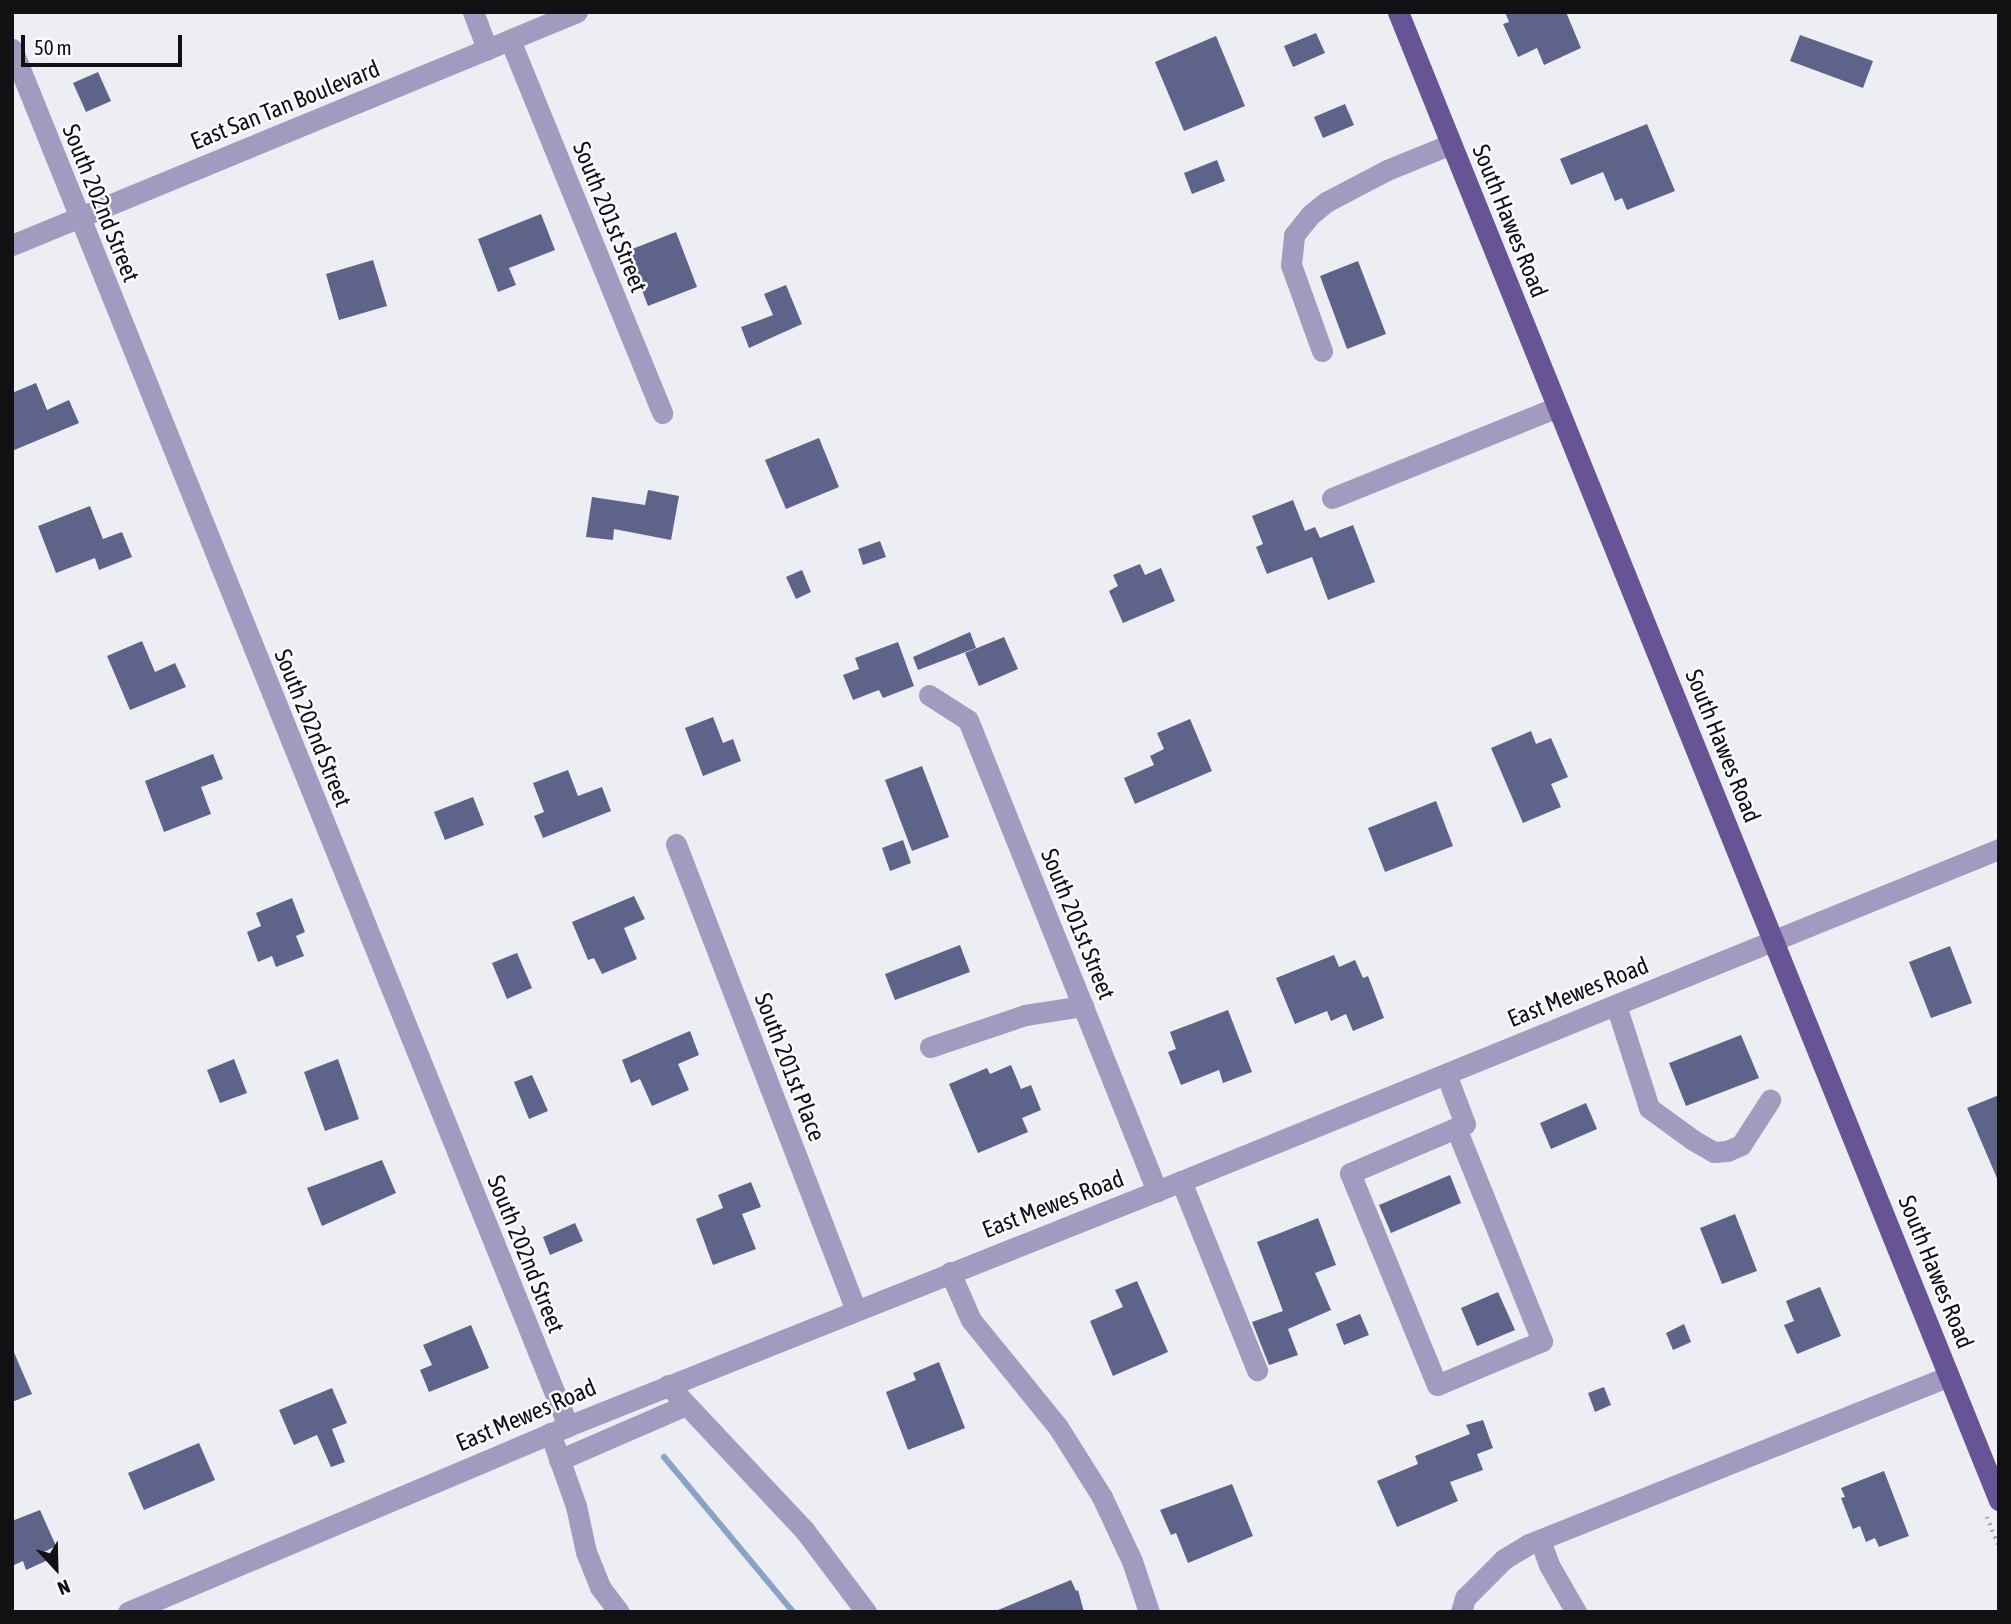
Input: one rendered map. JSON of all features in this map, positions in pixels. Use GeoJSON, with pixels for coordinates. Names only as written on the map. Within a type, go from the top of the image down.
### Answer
{"type":"FeatureCollection","features":[{"type":"Feature","properties":{"kind":"main road","name":"South Hawes Road"},"geometry":{"type":"LineString","coordinates":[[1398,12],[1999,1500]]}},
{"type":"Feature","properties":{"kind":"street"},"geometry":{"type":"LineString","coordinates":[[473,12],[487,49]]}},
{"type":"Feature","properties":{"kind":"street","name":"East San Tan Boulevard"},"geometry":{"type":"LineString","coordinates":[[12,245],[577,12]]}},
{"type":"Feature","properties":{"kind":"street","name":"South 201st Street"},"geometry":{"type":"LineString","coordinates":[[510,40],[662,413]]}},
{"type":"Feature","properties":{"kind":"street","name":"South 202nd Street"},"geometry":{"type":"LineString","coordinates":[[12,50],[559,1429],[559,1460],[576,1506],[586,1552],[600,1587],[619,1612]]}},
{"type":"Feature","properties":{"kind":"street"},"geometry":{"type":"LineString","coordinates":[[1322,351],[1291,265],[1294,235],[1310,215],[1326,202],[1387,170],[1451,144]]}},
{"type":"Feature","properties":{"kind":"street"},"geometry":{"type":"LineString","coordinates":[[1332,498],[1557,407]]}},
{"type":"Feature","properties":{"kind":"street","name":"South 201st Street"},"geometry":{"type":"LineString","coordinates":[[929,695],[968,720],[1157,1191]]}},
{"type":"Feature","properties":{"kind":"street","name":"South 201st Place"},"geometry":{"type":"LineString","coordinates":[[676,844],[855,1309]]}},
{"type":"Feature","properties":{"kind":"street","name":"East Mewes Road"},"geometry":{"type":"LineString","coordinates":[[128,1612],[559,1429],[1157,1191],[1999,849]]}},
{"type":"Feature","properties":{"kind":"street"},"geometry":{"type":"LineString","coordinates":[[1616,1005],[1649,1108],[1693,1140],[1714,1152],[1727,1151],[1741,1144],[1770,1100]]}},
{"type":"Feature","properties":{"kind":"street"},"geometry":{"type":"LineString","coordinates":[[930,1047],[1025,1015],[1083,1006]]}},
{"type":"Feature","properties":{"kind":"street"},"geometry":{"type":"LineString","coordinates":[[1446,1074],[1465,1124],[1350,1173],[1437,1385],[1542,1341],[1456,1128]]}},
{"type":"Feature","properties":{"kind":"street"},"geometry":{"type":"LineString","coordinates":[[1181,1181],[1257,1370]]}},
{"type":"Feature","properties":{"kind":"street"},"geometry":{"type":"LineString","coordinates":[[950,1272],[971,1320],[1058,1427],[1102,1496],[1132,1561],[1149,1612]]}},
{"type":"Feature","properties":{"kind":"street"},"geometry":{"type":"LineString","coordinates":[[1461,1612],[1465,1598],[1504,1559],[1539,1540],[1949,1376]]}},
{"type":"Feature","properties":{"kind":"street"},"geometry":{"type":"LineString","coordinates":[[668,1385],[805,1531],[866,1612]]}},
{"type":"Feature","properties":{"kind":"street"},"geometry":{"type":"LineString","coordinates":[[559,1460],[686,1405]]}},
{"type":"Feature","properties":{"kind":"street"},"geometry":{"type":"LineString","coordinates":[[1539,1540],[1549,1565],[1576,1612]]}},
{"type":"Feature","properties":{"kind":"building"},"geometry":{"type":"Polygon","coordinates":[[[1505,12],[1566,12],[1581,48],[1544,65],[1537,48],[1518,57],[1503,24],[1509,22],[1505,12]]]}},
{"type":"Feature","properties":{"kind":"building"},"geometry":{"type":"Polygon","coordinates":[[[1316,33],[1325,53],[1293,67],[1284,46],[1316,33]]]}},
{"type":"Feature","properties":{"kind":"building"},"geometry":{"type":"Polygon","coordinates":[[[1800,35],[1873,61],[1863,88],[1790,61],[1800,35]]]}},
{"type":"Feature","properties":{"kind":"building"},"geometry":{"type":"Polygon","coordinates":[[[1216,36],[1245,106],[1184,131],[1155,62],[1216,36]]]}},
{"type":"Feature","properties":{"kind":"building"},"geometry":{"type":"Polygon","coordinates":[[[98,72],[111,101],[86,112],[73,83],[98,72]]]}},
{"type":"Feature","properties":{"kind":"building"},"geometry":{"type":"Polygon","coordinates":[[[1345,104],[1354,125],[1323,138],[1314,117],[1345,104]]]}},
{"type":"Feature","properties":{"kind":"building"},"geometry":{"type":"Polygon","coordinates":[[[1647,124],[1675,191],[1627,210],[1622,198],[1615,201],[1603,172],[1571,185],[1560,159],[1647,124]]]}},
{"type":"Feature","properties":{"kind":"building"},"geometry":{"type":"Polygon","coordinates":[[[1217,160],[1225,181],[1192,194],[1184,173],[1217,160]]]}},
{"type":"Feature","properties":{"kind":"building"},"geometry":{"type":"Polygon","coordinates":[[[541,214],[555,250],[509,268],[516,285],[498,292],[478,239],[541,214]]]}},
{"type":"Feature","properties":{"kind":"building"},"geometry":{"type":"Polygon","coordinates":[[[676,232],[697,287],[648,306],[627,251],[676,232]]]}},
{"type":"Feature","properties":{"kind":"building"},"geometry":{"type":"Polygon","coordinates":[[[373,260],[387,306],[339,320],[326,274],[373,260]]]}},
{"type":"Feature","properties":{"kind":"building"},"geometry":{"type":"Polygon","coordinates":[[[1358,261],[1386,334],[1347,349],[1320,276],[1358,261]]]}},
{"type":"Feature","properties":{"kind":"building"},"geometry":{"type":"Polygon","coordinates":[[[786,285],[802,324],[749,348],[741,327],[773,315],[764,294],[786,285]]]}},
{"type":"Feature","properties":{"kind":"building"},"geometry":{"type":"Polygon","coordinates":[[[36,383],[47,410],[69,400],[79,423],[12,451],[12,393],[36,383]]]}},
{"type":"Feature","properties":{"kind":"building"},"geometry":{"type":"Polygon","coordinates":[[[819,438],[839,487],[786,509],[765,460],[819,438]]]}},
{"type":"Feature","properties":{"kind":"building"},"geometry":{"type":"Polygon","coordinates":[[[648,490],[679,496],[671,540],[614,529],[613,540],[586,537],[592,497],[645,505],[648,490]]]}},
{"type":"Feature","properties":{"kind":"building"},"geometry":{"type":"Polygon","coordinates":[[[1293,500],[1305,531],[1315,527],[1320,538],[1353,525],[1375,582],[1328,600],[1312,557],[1267,574],[1256,547],[1263,544],[1252,516],[1293,500]]]}},
{"type":"Feature","properties":{"kind":"building"},"geometry":{"type":"Polygon","coordinates":[[[90,506],[103,539],[122,532],[132,557],[99,570],[95,558],[56,573],[38,526],[90,506]]]}},
{"type":"Feature","properties":{"kind":"building"},"geometry":{"type":"Polygon","coordinates":[[[880,541],[886,557],[863,565],[858,549],[880,541]]]}},
{"type":"Feature","properties":{"kind":"building"},"geometry":{"type":"Polygon","coordinates":[[[1140,564],[1145,575],[1161,568],[1175,601],[1123,623],[1109,591],[1118,586],[1113,575],[1140,564]]]}},
{"type":"Feature","properties":{"kind":"building"},"geometry":{"type":"Polygon","coordinates":[[[802,570],[811,592],[796,599],[786,577],[802,570]]]}},
{"type":"Feature","properties":{"kind":"building"},"geometry":{"type":"Polygon","coordinates":[[[970,632],[976,648],[918,670],[913,657],[970,632]]]}},
{"type":"Feature","properties":{"kind":"building"},"geometry":{"type":"Polygon","coordinates":[[[1004,637],[1018,669],[979,686],[965,653],[1004,637]]]}},
{"type":"Feature","properties":{"kind":"building"},"geometry":{"type":"Polygon","coordinates":[[[142,641],[155,672],[175,663],[186,687],[130,710],[107,656],[142,641]]]}},
{"type":"Feature","properties":{"kind":"building"},"geometry":{"type":"Polygon","coordinates":[[[898,642],[914,686],[883,698],[879,690],[853,700],[843,675],[859,669],[855,658],[898,642]]]}},
{"type":"Feature","properties":{"kind":"building"},"geometry":{"type":"Polygon","coordinates":[[[713,717],[723,743],[733,739],[741,761],[703,776],[685,728],[713,717]]]}},
{"type":"Feature","properties":{"kind":"building"},"geometry":{"type":"Polygon","coordinates":[[[1190,719],[1212,771],[1135,804],[1124,778],[1154,765],[1150,756],[1164,749],[1157,733],[1190,719]]]}},
{"type":"Feature","properties":{"kind":"building"},"geometry":{"type":"Polygon","coordinates":[[[1531,731],[1536,744],[1551,738],[1568,777],[1551,784],[1561,807],[1523,823],[1491,748],[1531,731]]]}},
{"type":"Feature","properties":{"kind":"building"},"geometry":{"type":"Polygon","coordinates":[[[213,754],[223,779],[201,787],[211,814],[164,832],[145,781],[213,754]]]}},
{"type":"Feature","properties":{"kind":"building"},"geometry":{"type":"Polygon","coordinates":[[[922,766],[949,837],[912,851],[885,780],[922,766]]]}},
{"type":"Feature","properties":{"kind":"building"},"geometry":{"type":"Polygon","coordinates":[[[568,770],[578,796],[602,787],[611,811],[543,838],[534,816],[544,812],[533,783],[568,770]]]}},
{"type":"Feature","properties":{"kind":"building"},"geometry":{"type":"Polygon","coordinates":[[[473,797],[484,825],[445,840],[434,812],[473,797]]]}},
{"type":"Feature","properties":{"kind":"building"},"geometry":{"type":"Polygon","coordinates":[[[1436,801],[1453,846],[1385,872],[1368,828],[1436,801]]]}},
{"type":"Feature","properties":{"kind":"building"},"geometry":{"type":"Polygon","coordinates":[[[903,840],[911,863],[890,871],[882,848],[903,840]]]}},
{"type":"Feature","properties":{"kind":"building"},"geometry":{"type":"Polygon","coordinates":[[[634,896],[645,919],[624,928],[637,959],[602,974],[594,958],[588,960],[572,922],[634,896]]]}},
{"type":"Feature","properties":{"kind":"building"},"geometry":{"type":"Polygon","coordinates":[[[292,898],[305,932],[296,936],[304,956],[276,967],[272,956],[258,962],[247,932],[261,926],[256,913],[292,898]]]}},
{"type":"Feature","properties":{"kind":"building"},"geometry":{"type":"Polygon","coordinates":[[[960,945],[970,972],[895,1000],[885,974],[960,945]]]}},
{"type":"Feature","properties":{"kind":"building"},"geometry":{"type":"Polygon","coordinates":[[[1950,946],[1972,1003],[1931,1018],[1909,962],[1950,946]]]}},
{"type":"Feature","properties":{"kind":"building"},"geometry":{"type":"Polygon","coordinates":[[[517,953],[532,988],[507,999],[492,963],[517,953]]]}},
{"type":"Feature","properties":{"kind":"building"},"geometry":{"type":"Polygon","coordinates":[[[1334,955],[1339,967],[1355,960],[1363,978],[1368,976],[1384,1018],[1353,1031],[1346,1014],[1331,1021],[1327,1011],[1295,1024],[1276,978],[1334,955]]]}},
{"type":"Feature","properties":{"kind":"building"},"geometry":{"type":"Polygon","coordinates":[[[1228,1010],[1252,1072],[1223,1083],[1219,1070],[1181,1085],[1168,1052],[1176,1049],[1170,1032],[1228,1010]]]}},
{"type":"Feature","properties":{"kind":"building"},"geometry":{"type":"Polygon","coordinates":[[[690,1031],[699,1055],[678,1064],[689,1090],[652,1106],[640,1079],[631,1083],[622,1060],[690,1031]]]}},
{"type":"Feature","properties":{"kind":"building"},"geometry":{"type":"Polygon","coordinates":[[[1741,1035],[1759,1078],[1686,1106],[1669,1063],[1741,1035]]]}},
{"type":"Feature","properties":{"kind":"building"},"geometry":{"type":"Polygon","coordinates":[[[234,1059],[247,1093],[220,1103],[207,1070],[234,1059]]]}},
{"type":"Feature","properties":{"kind":"building"},"geometry":{"type":"Polygon","coordinates":[[[338,1059],[359,1119],[325,1131],[304,1072],[338,1059]]]}},
{"type":"Feature","properties":{"kind":"building"},"geometry":{"type":"Polygon","coordinates":[[[1011,1065],[1021,1089],[1031,1085],[1041,1110],[1022,1118],[1028,1132],[978,1153],[949,1084],[987,1068],[990,1074],[1011,1065]]]}},
{"type":"Feature","properties":{"kind":"building"},"geometry":{"type":"Polygon","coordinates":[[[532,1075],[548,1111],[529,1119],[514,1082],[532,1075]]]}},
{"type":"Feature","properties":{"kind":"building"},"geometry":{"type":"Polygon","coordinates":[[[1999,1095],[1999,1183],[1967,1108],[1999,1095]]]}},
{"type":"Feature","properties":{"kind":"building"},"geometry":{"type":"Polygon","coordinates":[[[1586,1103],[1597,1129],[1551,1149],[1540,1123],[1586,1103]]]}},
{"type":"Feature","properties":{"kind":"building"},"geometry":{"type":"Polygon","coordinates":[[[382,1160],[396,1193],[322,1226],[307,1188],[382,1160]]]}},
{"type":"Feature","properties":{"kind":"building"},"geometry":{"type":"Polygon","coordinates":[[[1450,1175],[1461,1203],[1391,1233],[1379,1205],[1450,1175]]]}},
{"type":"Feature","properties":{"kind":"building"},"geometry":{"type":"Polygon","coordinates":[[[751,1182],[761,1207],[742,1214],[756,1249],[713,1265],[696,1219],[723,1208],[718,1195],[751,1182]]]}},
{"type":"Feature","properties":{"kind":"building"},"geometry":{"type":"Polygon","coordinates":[[[1735,1214],[1757,1271],[1722,1284],[1700,1228],[1735,1214]]]}},
{"type":"Feature","properties":{"kind":"building"},"geometry":{"type":"Polygon","coordinates":[[[1318,1218],[1336,1265],[1315,1273],[1331,1310],[1288,1329],[1298,1355],[1269,1365],[1252,1322],[1283,1311],[1257,1242],[1318,1218]]]}},
{"type":"Feature","properties":{"kind":"building"},"geometry":{"type":"Polygon","coordinates":[[[575,1223],[583,1241],[550,1255],[543,1237],[575,1223]]]}},
{"type":"Feature","properties":{"kind":"building"},"geometry":{"type":"Polygon","coordinates":[[[1137,1281],[1168,1352],[1113,1376],[1090,1321],[1123,1307],[1115,1290],[1137,1281]]]}},
{"type":"Feature","properties":{"kind":"building"},"geometry":{"type":"Polygon","coordinates":[[[1820,1287],[1841,1336],[1797,1354],[1784,1325],[1794,1321],[1786,1301],[1820,1287]]]}},
{"type":"Feature","properties":{"kind":"building"},"geometry":{"type":"Polygon","coordinates":[[[1498,1292],[1515,1330],[1477,1346],[1461,1308],[1498,1292]]]}},
{"type":"Feature","properties":{"kind":"building"},"geometry":{"type":"Polygon","coordinates":[[[1360,1314],[1369,1335],[1344,1345],[1336,1324],[1360,1314]]]}},
{"type":"Feature","properties":{"kind":"building"},"geometry":{"type":"Polygon","coordinates":[[[1684,1324],[1691,1342],[1673,1350],[1666,1333],[1684,1324]]]}},
{"type":"Feature","properties":{"kind":"building"},"geometry":{"type":"Polygon","coordinates":[[[471,1325],[489,1368],[429,1392],[420,1370],[432,1365],[423,1345],[471,1325]]]}},
{"type":"Feature","properties":{"kind":"building"},"geometry":{"type":"Polygon","coordinates":[[[12,1348],[32,1394],[12,1402],[12,1348]]]}},
{"type":"Feature","properties":{"kind":"building"},"geometry":{"type":"Polygon","coordinates":[[[939,1362],[965,1428],[908,1450],[886,1392],[916,1380],[913,1373],[939,1362]]]}},
{"type":"Feature","properties":{"kind":"building"},"geometry":{"type":"Polygon","coordinates":[[[1604,1387],[1611,1405],[1595,1412],[1588,1393],[1604,1387]]]}},
{"type":"Feature","properties":{"kind":"building"},"geometry":{"type":"Polygon","coordinates":[[[332,1388],[347,1423],[332,1429],[345,1462],[331,1467],[317,1435],[294,1445],[279,1410],[332,1388]]]}},
{"type":"Feature","properties":{"kind":"building"},"geometry":{"type":"Polygon","coordinates":[[[1483,1420],[1493,1448],[1477,1454],[1483,1470],[1450,1482],[1458,1501],[1397,1527],[1377,1481],[1418,1464],[1415,1456],[1470,1434],[1466,1425],[1483,1420]]]}},
{"type":"Feature","properties":{"kind":"building"},"geometry":{"type":"Polygon","coordinates":[[[199,1443],[215,1480],[144,1510],[128,1473],[199,1443]]]}},
{"type":"Feature","properties":{"kind":"building"},"geometry":{"type":"Polygon","coordinates":[[[1884,1471],[1909,1536],[1879,1547],[1875,1538],[1866,1542],[1860,1526],[1853,1529],[1841,1498],[1845,1497],[1841,1488],[1884,1471]]]}},
{"type":"Feature","properties":{"kind":"building"},"geometry":{"type":"Polygon","coordinates":[[[1232,1484],[1253,1536],[1188,1563],[1176,1533],[1171,1535],[1160,1510],[1232,1484]]]}},
{"type":"Feature","properties":{"kind":"building"},"geometry":{"type":"Polygon","coordinates":[[[40,1510],[56,1546],[44,1552],[48,1560],[26,1570],[23,1561],[12,1566],[12,1521],[40,1510]]]}},
{"type":"Feature","properties":{"kind":"building"},"geometry":{"type":"Polygon","coordinates":[[[1071,1580],[1076,1591],[1078,1590],[1084,1612],[993,1612],[1071,1580]]]}},
{"type":"Feature","properties":{"kind":"waterway"},"geometry":{"type":"LineString","coordinates":[[664,1457],[793,1612]]}}]}
